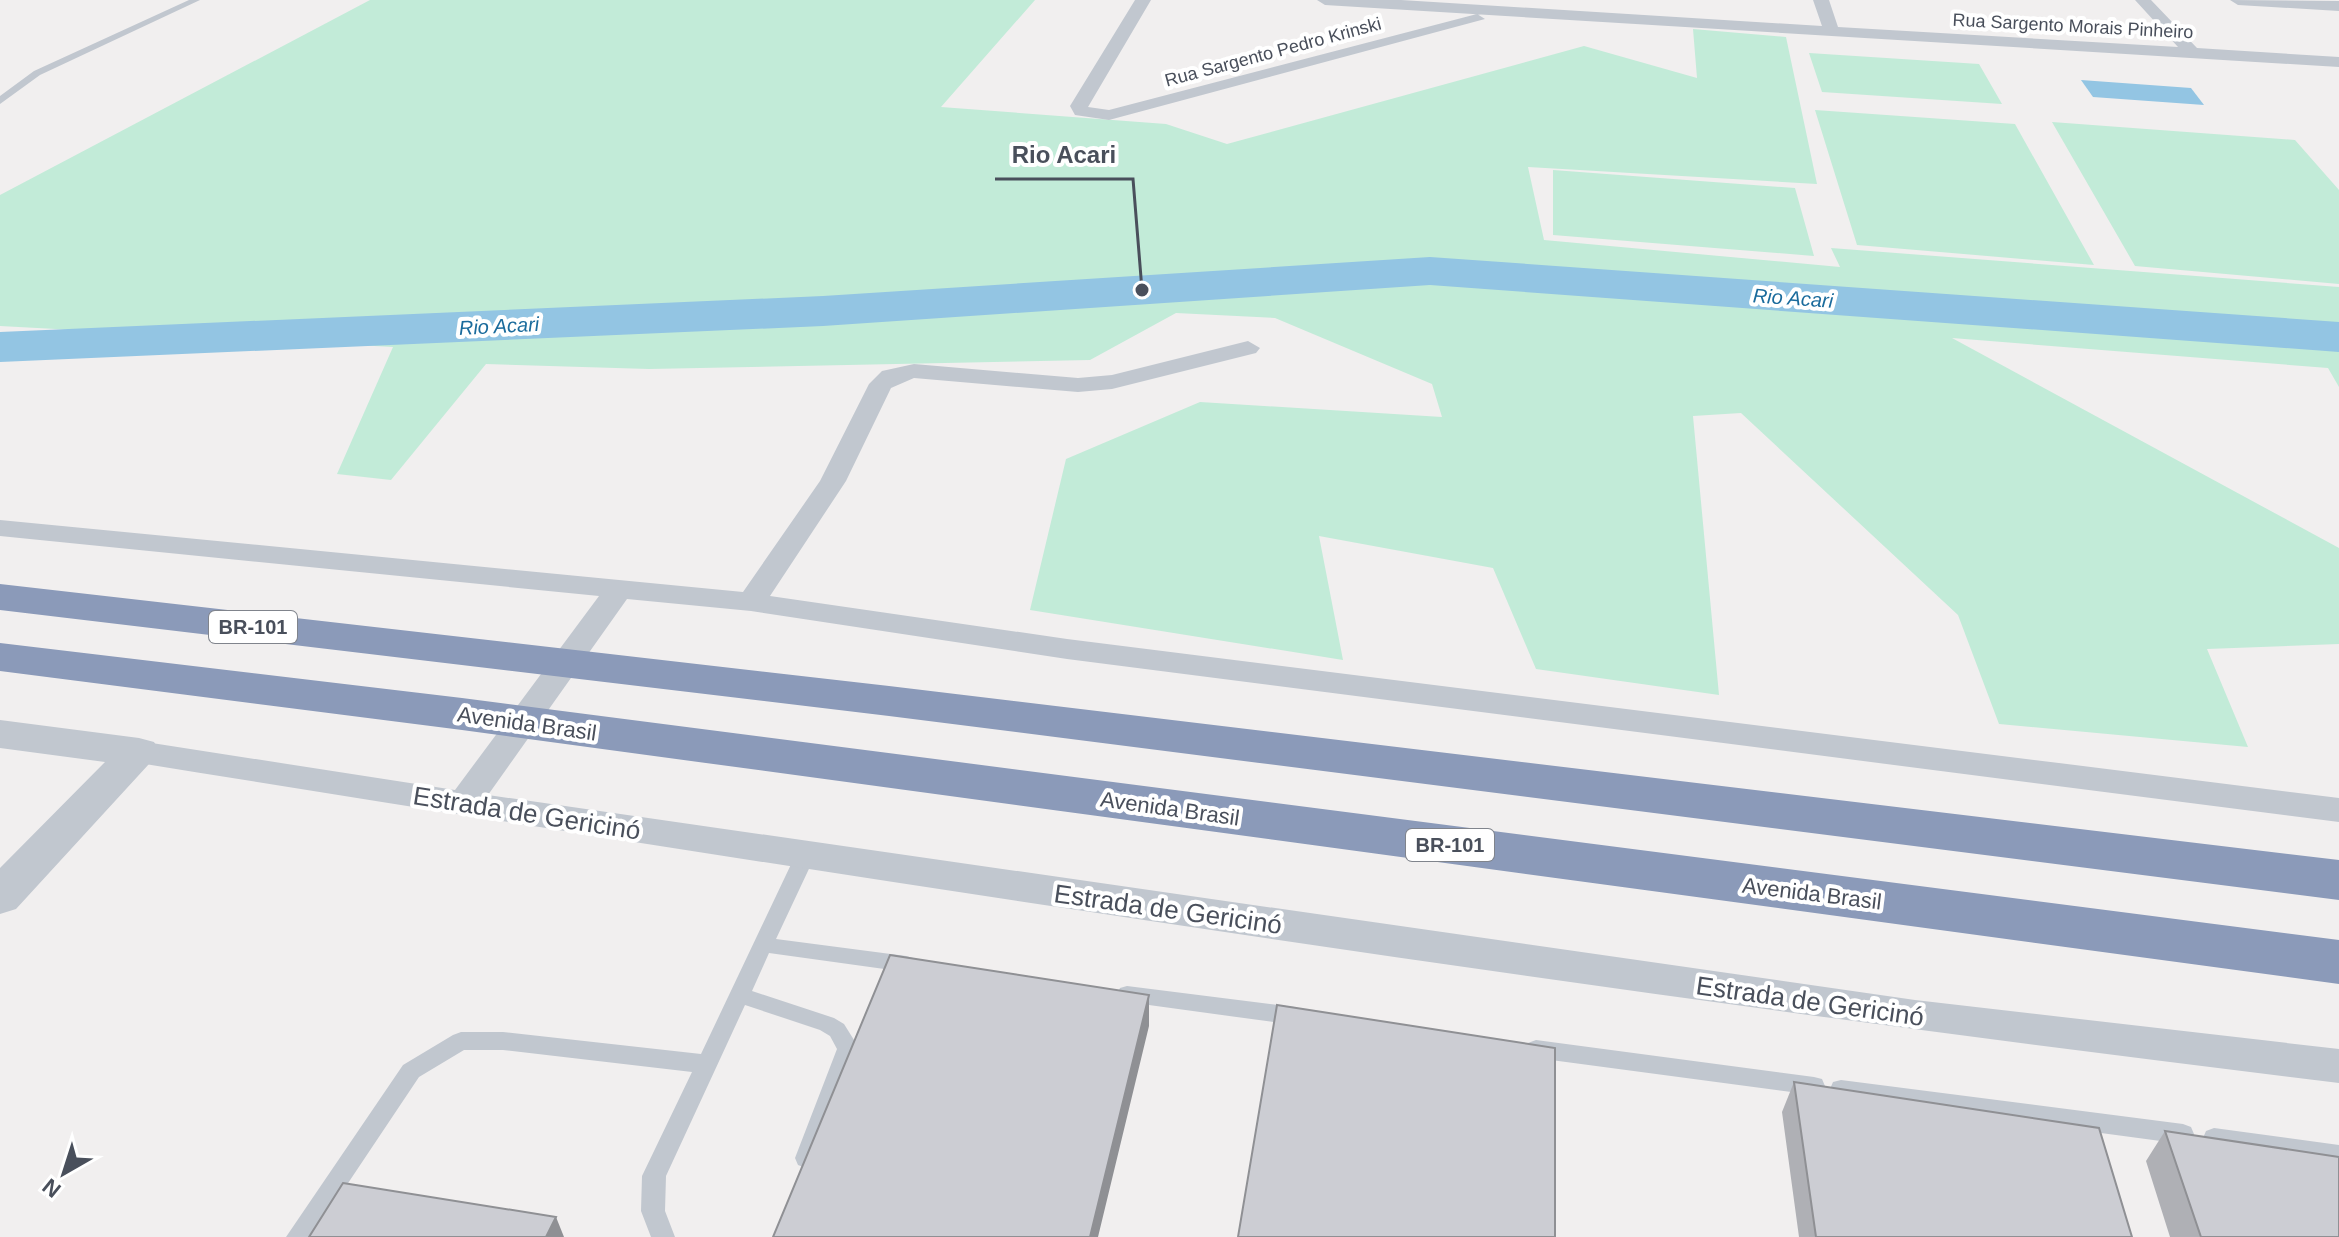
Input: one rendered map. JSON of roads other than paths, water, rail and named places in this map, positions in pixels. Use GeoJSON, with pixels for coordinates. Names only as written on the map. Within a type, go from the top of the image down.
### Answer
{"type":"FeatureCollection","features":[{"type":"Feature","properties":{"kind":"highway","name":"BR-101"},"geometry":{"type":"LineString","coordinates":[[0,597],[2339,880]]}},
{"type":"Feature","properties":{"kind":"highway","name":"Avenida Brasil"},"geometry":{"type":"LineString","coordinates":[[0,657],[462,714],[2339,962]]}},
{"type":"Feature","properties":{"kind":"street","name":"Rua Sargento Pedro Krinski"},"geometry":{"type":"LineString","coordinates":[[1143,0],[1079,106],[1089,114],[1100,116],[1503,12]]}},
{"type":"Feature","properties":{"kind":"street","name":"Rua Sargento Morais Pinheiro"},"geometry":{"type":"LineString","coordinates":[[1325,0],[1474,5],[1503,12],[2339,62]]}},
{"type":"Feature","properties":{"kind":"street"},"geometry":{"type":"LineString","coordinates":[[1821,0],[1832,32]]}},
{"type":"Feature","properties":{"kind":"street"},"geometry":{"type":"LineString","coordinates":[[2143,0],[2192,53]]}},
{"type":"Feature","properties":{"kind":"street"},"geometry":{"type":"LineString","coordinates":[[2238,0],[2339,6]]}},
{"type":"Feature","properties":{"kind":"street"},"geometry":{"type":"LineString","coordinates":[[751,602],[805,528],[833,481],[881,384],[891,376],[914,371],[1078,385],[1112,382],[1248,348]]}},
{"type":"Feature","properties":{"kind":"street"},"geometry":{"type":"LineString","coordinates":[[0,528],[751,602],[1067,649],[2339,810]]}},
{"type":"Feature","properties":{"kind":"street"},"geometry":{"type":"LineString","coordinates":[[464,803],[620,588]]}},
{"type":"Feature","properties":{"kind":"street","name":"Estrada de Gericinó"},"geometry":{"type":"LineString","coordinates":[[0,734],[139,752],[805,856],[1915,1016],[2339,1066]]}},
{"type":"Feature","properties":{"kind":"street"},"geometry":{"type":"LineString","coordinates":[[0,897],[139,752]]}},
{"type":"Feature","properties":{"kind":"lane"},"geometry":{"type":"LineString","coordinates":[[0,101],[37,73],[196,0]]}},
{"type":"Feature","properties":{"kind":"lane"},"geometry":{"type":"LineString","coordinates":[[663,1237],[653,1211],[654,1176],[805,856]]}},
{"type":"Feature","properties":{"kind":"lane"},"geometry":{"type":"LineString","coordinates":[[764,945],[921,966]]}},
{"type":"Feature","properties":{"kind":"lane"},"geometry":{"type":"LineString","coordinates":[[1110,992],[1315,1019]]}},
{"type":"Feature","properties":{"kind":"lane"},"geometry":{"type":"LineString","coordinates":[[740,995],[827,1024],[837,1030],[848,1048],[798,1179]]}},
{"type":"Feature","properties":{"kind":"lane"},"geometry":{"type":"LineString","coordinates":[[298,1237],[411,1071],[461,1041],[503,1041],[705,1064]]}},
{"type":"Feature","properties":{"kind":"lane"},"geometry":{"type":"LineString","coordinates":[[1520,1047],[2339,1155]]}},
{"type":"Feature","properties":{"kind":"water"},"geometry":{"type":"Polygon","coordinates":[[[2081,80],[2191,88],[2204,105],[2093,97],[2081,80]]]}},
{"type":"Feature","properties":{"kind":"waterway","name":"Rio Acari"},"geometry":{"type":"LineString","coordinates":[[0,347],[823,311],[1430,271],[2339,337]]}},
{"type":"Feature","properties":{"kind":"place","name":"Rio Acari"},"geometry":{"type":"Point","coordinates":[1142,290]}}]}
